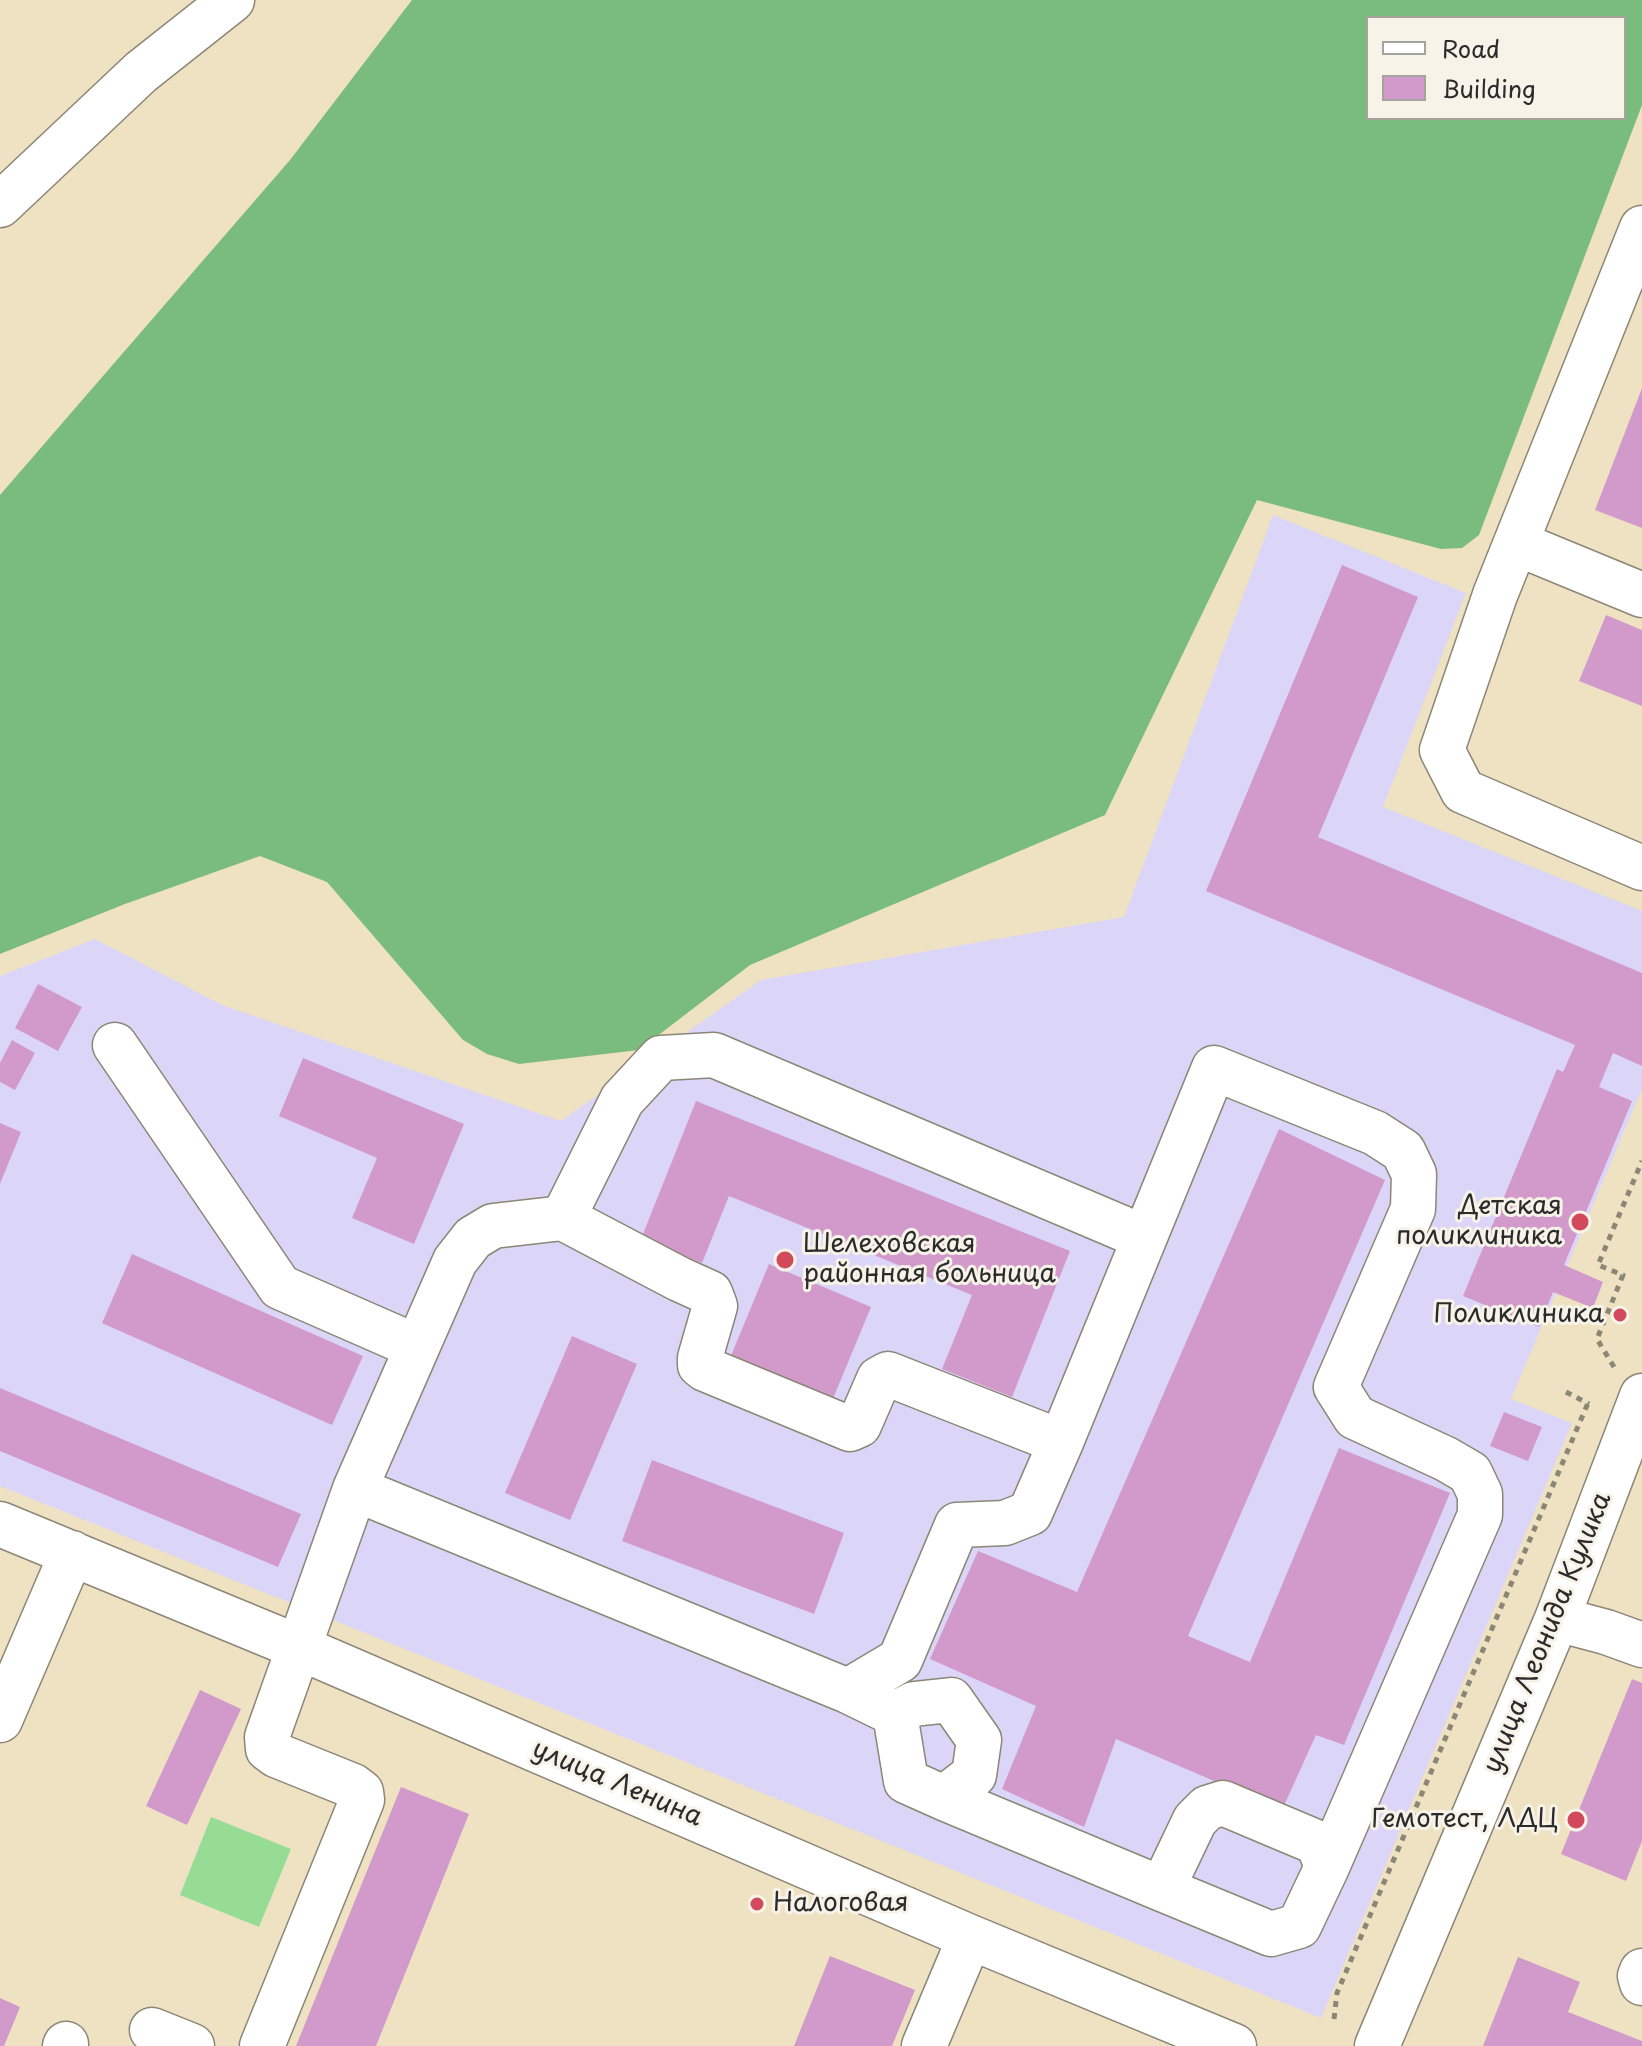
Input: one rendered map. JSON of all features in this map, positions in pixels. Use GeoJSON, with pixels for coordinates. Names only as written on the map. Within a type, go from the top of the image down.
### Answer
{"type":"FeatureCollection","features":[{"type":"Feature","properties":{"kind":"street"},"geometry":{"type":"LineString","coordinates":[[0,205],[141,72],[232,0]]}},
{"type":"Feature","properties":{"kind":"street"},"geometry":{"type":"LineString","coordinates":[[1642,228],[1495,595],[1442,750],[1463,791],[1642,868]]}},
{"type":"Feature","properties":{"kind":"street"},"geometry":{"type":"LineString","coordinates":[[1516,543],[1642,595]]}},
{"type":"Feature","properties":{"kind":"street"},"geometry":{"type":"LineString","coordinates":[[115,1045],[280,1287],[417,1347]]}},
{"type":"Feature","properties":{"kind":"street"},"geometry":{"type":"LineString","coordinates":[[563,1218],[622,1100],[661,1058],[714,1055],[1143,1237]]}},
{"type":"Feature","properties":{"kind":"street"},"geometry":{"type":"LineString","coordinates":[[848,1691],[900,1660],[957,1525],[1005,1523],[1030,1513],[1214,1068],[1375,1133],[1403,1151],[1414,1174],[1413,1209],[1336,1387],[1355,1417],[1470,1473],[1480,1494],[1480,1515],[1299,1926],[1271,1934],[906,1781],[895,1714]]}},
{"type":"Feature","properties":{"kind":"street"},"geometry":{"type":"LineString","coordinates":[[262,2046],[362,1800],[361,1792],[353,1786],[276,1755],[268,1749],[267,1737],[355,1489],[455,1261],[473,1238],[493,1226],[563,1218],[710,1293],[715,1306],[700,1358],[700,1365],[705,1369],[850,1429],[859,1425],[879,1379],[888,1374],[1061,1442]]}},
{"type":"Feature","properties":{"kind":"street","name":"улица Леонида Кулика"},"geometry":{"type":"LineString","coordinates":[[1377,2046],[1557,1619],[1626,1388]]}},
{"type":"Feature","properties":{"kind":"street"},"geometry":{"type":"LineString","coordinates":[[355,1489],[848,1691],[895,1714]]}},
{"type":"Feature","properties":{"kind":"street","name":"улица Ленина"},"geometry":{"type":"LineString","coordinates":[[0,1524],[298,1647],[970,1937],[1234,2046]]}},
{"type":"Feature","properties":{"kind":"street"},"geometry":{"type":"LineString","coordinates":[[0,1720],[72,1553]]}},
{"type":"Feature","properties":{"kind":"street"},"geometry":{"type":"LineString","coordinates":[[1557,1619],[1642,1645]]}},
{"type":"Feature","properties":{"kind":"street"},"geometry":{"type":"LineString","coordinates":[[895,1714],[914,1704],[951,1700],[979,1740],[974,1775],[944,1798]]}},
{"type":"Feature","properties":{"kind":"street"},"geometry":{"type":"LineString","coordinates":[[1162,1889],[1195,1820],[1207,1808],[1223,1803],[1318,1843],[1327,1867]]}},
{"type":"Feature","properties":{"kind":"street"},"geometry":{"type":"LineString","coordinates":[[924,2046],[970,1937]]}},
{"type":"Feature","properties":{"kind":"street"},"geometry":{"type":"LineString","coordinates":[[1642,1971],[1642,1983]]}},
{"type":"Feature","properties":{"kind":"street"},"geometry":{"type":"LineString","coordinates":[[152,2030],[192,2046]]}},
{"type":"Feature","properties":{"kind":"path"},"geometry":{"type":"LineString","coordinates":[[1626,1388],[1597,1339],[1623,1275],[1598,1265],[1642,1161]]}},
{"type":"Feature","properties":{"kind":"path"},"geometry":{"type":"LineString","coordinates":[[1566,1392],[1599,1408]]}},
{"type":"Feature","properties":{"kind":"path"},"geometry":{"type":"LineString","coordinates":[[1334,2019],[1337,1993],[1588,1403]]}},
{"type":"Feature","properties":{"kind":"shaded area","name":"Шелеховская районная больница"},"geometry":{"type":"Polygon","coordinates":[[[1273,515],[1466,593],[1383,807],[1642,911],[1642,1089],[1511,1399],[1572,1423],[1321,2018],[0,1486],[0,976],[95,939],[222,1005],[561,1121],[761,980],[1124,917],[1273,515]]]}},
{"type":"Feature","properties":{"kind":"green space"},"geometry":{"type":"Polygon","coordinates":[[[412,0],[1642,0],[1642,105],[1479,535],[1462,548],[1441,549],[1257,500],[1105,815],[750,965],[639,1050],[519,1064],[487,1054],[463,1040],[327,882],[260,856],[125,904],[0,954],[0,495],[290,160],[412,0]]]}},
{"type":"Feature","properties":{"kind":"green space"},"geometry":{"type":"Polygon","coordinates":[[[211,1817],[291,1849],[259,1927],[180,1895],[211,1817]]]}},
{"type":"Feature","properties":{"kind":"building"},"geometry":{"type":"Polygon","coordinates":[[[1642,388],[1642,528],[1595,510],[1642,388]]]}},
{"type":"Feature","properties":{"kind":"building"},"geometry":{"type":"Polygon","coordinates":[[[1342,565],[1418,597],[1318,837],[1642,973],[1642,1066],[1613,1053],[1599,1087],[1632,1101],[1564,1265],[1603,1282],[1593,1308],[1553,1292],[1539,1327],[1463,1296],[1557,1069],[1563,1072],[1575,1045],[1206,891],[1342,565]]]}},
{"type":"Feature","properties":{"kind":"building"},"geometry":{"type":"Polygon","coordinates":[[[1606,615],[1642,630],[1642,706],[1579,681],[1606,615]]]}},
{"type":"Feature","properties":{"kind":"building"},"geometry":{"type":"Polygon","coordinates":[[[38,984],[82,1007],[58,1051],[15,1028],[38,984]]]}},
{"type":"Feature","properties":{"kind":"building"},"geometry":{"type":"Polygon","coordinates":[[[12,1040],[35,1053],[15,1090],[0,1082],[0,1063],[12,1040]]]}},
{"type":"Feature","properties":{"kind":"building"},"geometry":{"type":"Polygon","coordinates":[[[303,1058],[464,1124],[414,1244],[352,1218],[377,1158],[279,1116],[303,1058]]]}},
{"type":"Feature","properties":{"kind":"building"},"geometry":{"type":"Polygon","coordinates":[[[696,1101],[1070,1251],[1012,1397],[942,1369],[972,1295],[729,1196],[702,1263],[641,1239],[696,1101]]]}},
{"type":"Feature","properties":{"kind":"building"},"geometry":{"type":"Polygon","coordinates":[[[0,1123],[21,1132],[0,1184],[0,1123]]]}},
{"type":"Feature","properties":{"kind":"building"},"geometry":{"type":"Polygon","coordinates":[[[1279,1129],[1385,1180],[1188,1636],[1250,1662],[1339,1448],[1450,1493],[1344,1745],[1316,1735],[1282,1810],[1116,1739],[1084,1827],[1002,1789],[1036,1706],[930,1659],[978,1551],[1077,1592],[1279,1129]]]}},
{"type":"Feature","properties":{"kind":"building"},"geometry":{"type":"Polygon","coordinates":[[[132,1254],[363,1356],[332,1425],[102,1323],[132,1254]]]}},
{"type":"Feature","properties":{"kind":"building"},"geometry":{"type":"Polygon","coordinates":[[[769,1264],[871,1307],[832,1401],[730,1358],[769,1264]]]}},
{"type":"Feature","properties":{"kind":"building"},"geometry":{"type":"Polygon","coordinates":[[[572,1336],[637,1364],[570,1520],[505,1493],[572,1336]]]}},
{"type":"Feature","properties":{"kind":"building"},"geometry":{"type":"Polygon","coordinates":[[[0,1388],[301,1514],[278,1567],[0,1451],[0,1388]]]}},
{"type":"Feature","properties":{"kind":"building"},"geometry":{"type":"Polygon","coordinates":[[[1504,1412],[1542,1427],[1528,1461],[1490,1446],[1504,1412]]]}},
{"type":"Feature","properties":{"kind":"building"},"geometry":{"type":"Polygon","coordinates":[[[652,1460],[844,1533],[814,1614],[622,1541],[652,1460]]]}},
{"type":"Feature","properties":{"kind":"building"},"geometry":{"type":"Polygon","coordinates":[[[1632,1679],[1642,1683],[1642,1841],[1626,1881],[1561,1854],[1632,1679]]]}},
{"type":"Feature","properties":{"kind":"building"},"geometry":{"type":"Polygon","coordinates":[[[200,1690],[241,1709],[187,1825],[146,1806],[200,1690]]]}},
{"type":"Feature","properties":{"kind":"building"},"geometry":{"type":"Polygon","coordinates":[[[401,1787],[469,1814],[376,2046],[296,2046],[401,1787]]]}},
{"type":"Feature","properties":{"kind":"building"},"geometry":{"type":"Polygon","coordinates":[[[830,1956],[915,1990],[892,2046],[794,2046],[830,1956]]]}},
{"type":"Feature","properties":{"kind":"building"},"geometry":{"type":"Polygon","coordinates":[[[1518,1957],[1580,1982],[1568,2012],[1642,2041],[1642,2046],[1483,2046],[1518,1957]]]}},
{"type":"Feature","properties":{"kind":"building"},"geometry":{"type":"Polygon","coordinates":[[[0,1998],[20,2007],[4,2046],[0,2046],[0,1998]]]}},
{"type":"Feature","properties":{"kind":"place","name":"Детская поликлиника"},"geometry":{"type":"Point","coordinates":[1580,1222]}},
{"type":"Feature","properties":{"kind":"place","name":"Шелеховская районная больница"},"geometry":{"type":"Point","coordinates":[785,1260]}},
{"type":"Feature","properties":{"kind":"place","name":"Поликлиника"},"geometry":{"type":"Point","coordinates":[1620,1315]}},
{"type":"Feature","properties":{"kind":"place","name":"Гемотест, ЛДЦ"},"geometry":{"type":"Point","coordinates":[1576,1820]}},
{"type":"Feature","properties":{"kind":"place","name":"Налоговая"},"geometry":{"type":"Point","coordinates":[757,1904]}}]}
